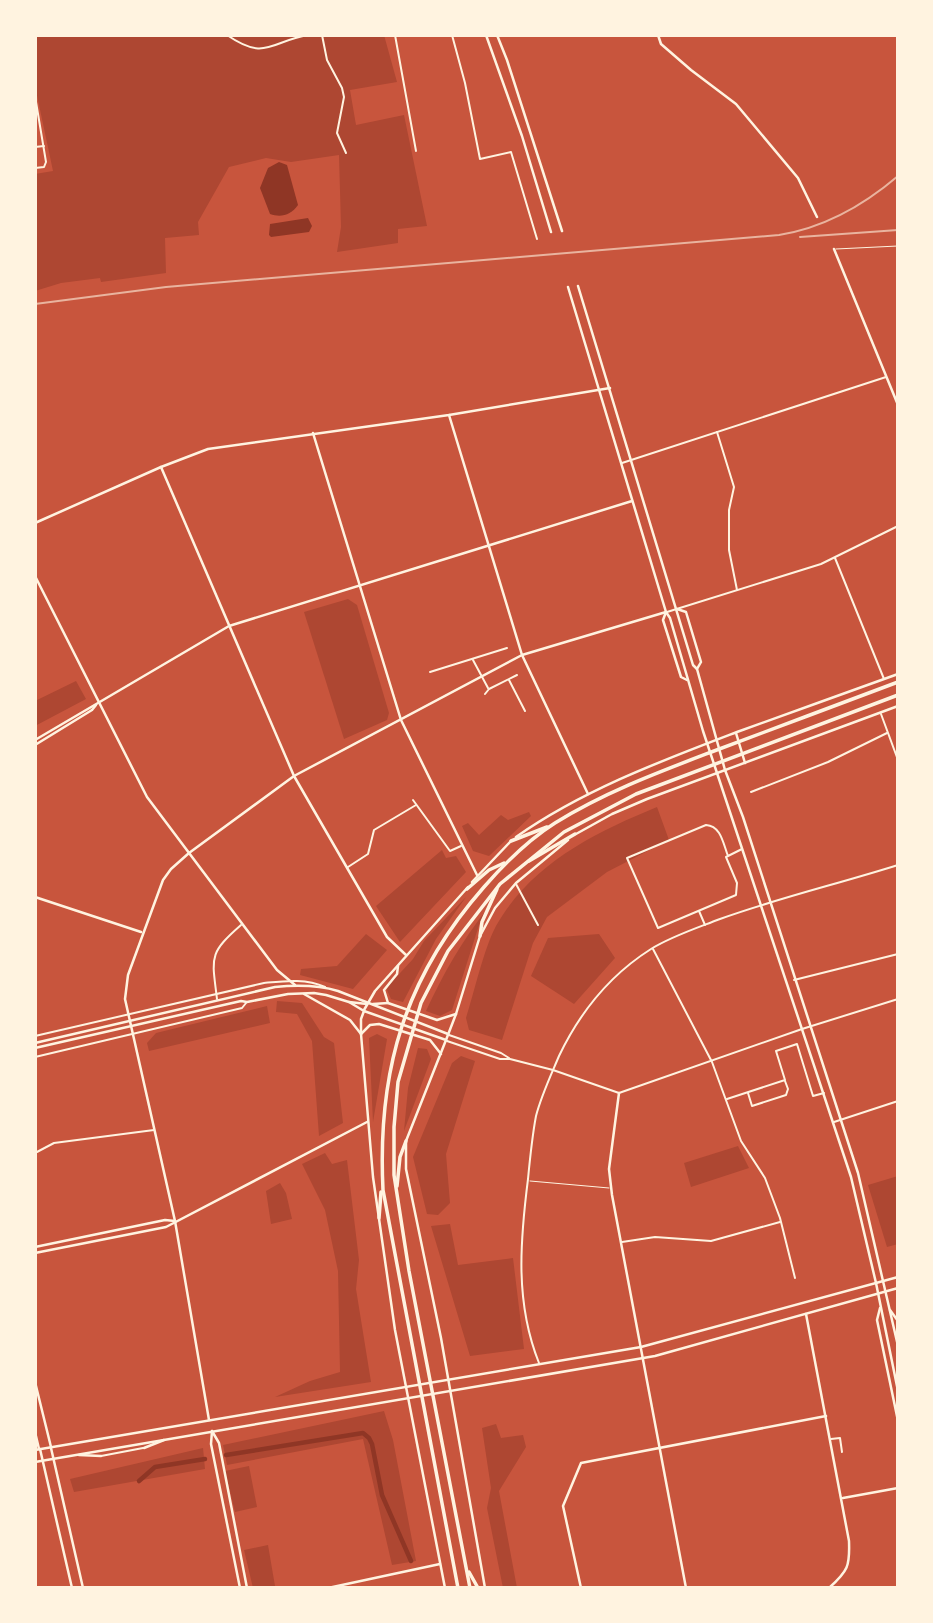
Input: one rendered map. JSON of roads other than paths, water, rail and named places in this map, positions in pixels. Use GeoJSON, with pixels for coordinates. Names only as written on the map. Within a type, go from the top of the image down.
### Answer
{"type":"FeatureCollection","features":[{"type":"Feature","properties":{"kind":"highway"},"geometry":{"type":"LineString","coordinates":[[511,841],[552,824],[602,796],[654,774],[898,682]]}},
{"type":"Feature","properties":{"kind":"highway"},"geometry":{"type":"LineString","coordinates":[[470,1588],[396,1198],[394,1127],[398,1082],[421,1003],[448,951],[500,884],[564,832],[583,820],[658,785],[898,695]]}},
{"type":"Feature","properties":{"kind":"highway"},"geometry":{"type":"LineString","coordinates":[[379,1218],[382,1125],[388,1081],[397,1040],[411,999],[438,946],[462,912],[506,862],[552,824]]}},
{"type":"Feature","properties":{"kind":"highway"},"geometry":{"type":"LineString","coordinates":[[518,868],[575,834]]}},
{"type":"Feature","properties":{"kind":"highway"},"geometry":{"type":"LineString","coordinates":[[467,889],[489,870],[506,862]]}},
{"type":"Feature","properties":{"kind":"highway"},"geometry":{"type":"LineString","coordinates":[[480,936],[482,922],[500,884]]}},
{"type":"Feature","properties":{"kind":"highway"},"geometry":{"type":"LineString","coordinates":[[396,1198],[400,1157],[406,1141]]}},
{"type":"Feature","properties":{"kind":"highway"},"geometry":{"type":"LineString","coordinates":[[382,1179],[458,1588]]}},
{"type":"Feature","properties":{"kind":"highway"},"geometry":{"type":"LineString","coordinates":[[466,1567],[478,1588]]}},
{"type":"Feature","properties":{"kind":"street"},"geometry":{"type":"LineString","coordinates":[[228,35],[250,48],[262,49],[308,35]]}},
{"type":"Feature","properties":{"kind":"street"},"geometry":{"type":"LineString","coordinates":[[322,35],[327,60],[344,97],[337,133],[346,153]]}},
{"type":"Feature","properties":{"kind":"street"},"geometry":{"type":"LineString","coordinates":[[396,35],[416,151]]}},
{"type":"Feature","properties":{"kind":"street"},"geometry":{"type":"LineString","coordinates":[[452,35],[465,83],[480,159],[512,152],[537,239]]}},
{"type":"Feature","properties":{"kind":"street"},"geometry":{"type":"LineString","coordinates":[[486,35],[502,75],[551,232]]}},
{"type":"Feature","properties":{"kind":"street"},"geometry":{"type":"LineString","coordinates":[[497,35],[562,231]]}},
{"type":"Feature","properties":{"kind":"street"},"geometry":{"type":"LineString","coordinates":[[658,35],[661,44],[736,104],[798,178],[817,217]]}},
{"type":"Feature","properties":{"kind":"street"},"geometry":{"type":"LineString","coordinates":[[35,96],[46,162],[44,167],[35,168]]}},
{"type":"Feature","properties":{"kind":"street"},"geometry":{"type":"LineString","coordinates":[[35,147],[44,146]]}},
{"type":"Feature","properties":{"kind":"street"},"geometry":{"type":"LineString","coordinates":[[834,249],[898,405]]}},
{"type":"Feature","properties":{"kind":"street"},"geometry":{"type":"LineString","coordinates":[[578,286],[693,665],[697,668],[725,770],[743,817],[860,1183],[898,1346]]}},
{"type":"Feature","properties":{"kind":"street"},"geometry":{"type":"LineString","coordinates":[[568,287],[707,743],[858,1198],[898,1391]]}},
{"type":"Feature","properties":{"kind":"street"},"geometry":{"type":"LineString","coordinates":[[621,463],[886,377]]}},
{"type":"Feature","properties":{"kind":"street"},"geometry":{"type":"LineString","coordinates":[[35,523],[208,449],[449,415],[610,388]]}},
{"type":"Feature","properties":{"kind":"street"},"geometry":{"type":"LineString","coordinates":[[449,415],[522,655],[588,794]]}},
{"type":"Feature","properties":{"kind":"street"},"geometry":{"type":"LineString","coordinates":[[717,432],[734,487],[729,510],[729,550],[738,591]]}},
{"type":"Feature","properties":{"kind":"street"},"geometry":{"type":"LineString","coordinates":[[313,433],[401,720],[478,876]]}},
{"type":"Feature","properties":{"kind":"street"},"geometry":{"type":"LineString","coordinates":[[161,467],[294,776],[387,937],[406,955]]}},
{"type":"Feature","properties":{"kind":"street"},"geometry":{"type":"LineString","coordinates":[[35,743],[229,625],[632,501]]}},
{"type":"Feature","properties":{"kind":"street"},"geometry":{"type":"LineString","coordinates":[[209,1420],[175,1221],[125,999],[143,933],[163,880],[171,869],[294,776],[522,655],[821,564],[898,526]]}},
{"type":"Feature","properties":{"kind":"street"},"geometry":{"type":"LineString","coordinates":[[835,557],[884,678]]}},
{"type":"Feature","properties":{"kind":"street"},"geometry":{"type":"LineString","coordinates":[[35,576],[147,797],[277,970],[295,985]]}},
{"type":"Feature","properties":{"kind":"street"},"geometry":{"type":"LineString","coordinates":[[677,609],[686,612],[701,662],[697,668]]}},
{"type":"Feature","properties":{"kind":"street"},"geometry":{"type":"LineString","coordinates":[[666,612],[663,620],[681,677],[687,680]]}},
{"type":"Feature","properties":{"kind":"street"},"geometry":{"type":"LineString","coordinates":[[430,672],[507,648]]}},
{"type":"Feature","properties":{"kind":"street"},"geometry":{"type":"LineString","coordinates":[[473,660],[489,689]]}},
{"type":"Feature","properties":{"kind":"street"},"geometry":{"type":"LineString","coordinates":[[445,1588],[395,1330],[379,1218],[367,1122],[361,1034],[361,1019],[367,1004],[406,955],[511,841],[543,819],[588,794],[707,743],[898,674]]}},
{"type":"Feature","properties":{"kind":"street"},"geometry":{"type":"LineString","coordinates":[[485,694],[489,689],[517,675]]}},
{"type":"Feature","properties":{"kind":"street"},"geometry":{"type":"LineString","coordinates":[[509,679],[525,711]]}},
{"type":"Feature","properties":{"kind":"street"},"geometry":{"type":"LineString","coordinates":[[485,1588],[449,1379],[406,1169],[406,1141],[456,1014],[480,936],[495,908],[516,883],[575,834],[612,814],[898,706]]}},
{"type":"Feature","properties":{"kind":"street"},"geometry":{"type":"LineString","coordinates":[[880,713],[898,760]]}},
{"type":"Feature","properties":{"kind":"street"},"geometry":{"type":"LineString","coordinates":[[736,733],[746,763]]}},
{"type":"Feature","properties":{"kind":"street"},"geometry":{"type":"LineString","coordinates":[[751,792],[828,762],[887,733]]}},
{"type":"Feature","properties":{"kind":"street"},"geometry":{"type":"LineString","coordinates":[[413,800],[450,851],[462,846]]}},
{"type":"Feature","properties":{"kind":"street"},"geometry":{"type":"LineString","coordinates":[[347,867],[368,853],[374,830],[416,805]]}},
{"type":"Feature","properties":{"kind":"street"},"geometry":{"type":"LineString","coordinates":[[706,825],[713,826],[718,830],[737,883],[736,895],[699,910],[658,928],[627,858],[706,825]]}},
{"type":"Feature","properties":{"kind":"street"},"geometry":{"type":"LineString","coordinates":[[727,857],[743,849]]}},
{"type":"Feature","properties":{"kind":"street"},"geometry":{"type":"LineString","coordinates":[[539,1364],[524,1309],[520,1274],[527,1181],[537,1114],[569,1034],[588,1005],[611,981],[652,948],[768,901],[898,865]]}},
{"type":"Feature","properties":{"kind":"street"},"geometry":{"type":"LineString","coordinates":[[516,883],[538,925]]}},
{"type":"Feature","properties":{"kind":"street"},"geometry":{"type":"LineString","coordinates":[[35,897],[143,933]]}},
{"type":"Feature","properties":{"kind":"street"},"geometry":{"type":"LineString","coordinates":[[699,910],[705,925]]}},
{"type":"Feature","properties":{"kind":"street"},"geometry":{"type":"LineString","coordinates":[[218,1000],[213,963],[217,950],[220,943],[243,924]]}},
{"type":"Feature","properties":{"kind":"street"},"geometry":{"type":"LineString","coordinates":[[652,948],[712,1062],[741,1141],[765,1178],[795,1278]]}},
{"type":"Feature","properties":{"kind":"street"},"geometry":{"type":"LineString","coordinates":[[794,980],[898,954]]}},
{"type":"Feature","properties":{"kind":"street"},"geometry":{"type":"LineString","coordinates":[[388,1003],[384,990],[397,974],[398,966]]}},
{"type":"Feature","properties":{"kind":"street"},"geometry":{"type":"LineString","coordinates":[[35,1036],[264,983],[290,981],[309,982],[326,987],[501,1053],[510,1059]]}},
{"type":"Feature","properties":{"kind":"street"},"geometry":{"type":"LineString","coordinates":[[35,1043],[218,1000],[295,985],[326,987]]}},
{"type":"Feature","properties":{"kind":"street"},"geometry":{"type":"LineString","coordinates":[[35,1048],[241,1001],[301,993],[326,995],[349,1002],[388,1003],[437,1020],[456,1014]]}},
{"type":"Feature","properties":{"kind":"street"},"geometry":{"type":"LineString","coordinates":[[301,993],[349,1020],[361,1034]]}},
{"type":"Feature","properties":{"kind":"street"},"geometry":{"type":"LineString","coordinates":[[349,1002],[364,1012],[500,1059],[553,1070],[619,1093],[802,1029],[898,999]]}},
{"type":"Feature","properties":{"kind":"street"},"geometry":{"type":"LineString","coordinates":[[35,1057],[242,1008],[247,1002]]}},
{"type":"Feature","properties":{"kind":"street"},"geometry":{"type":"LineString","coordinates":[[361,1034],[370,1025],[379,1024],[430,1040],[441,1054]]}},
{"type":"Feature","properties":{"kind":"street"},"geometry":{"type":"LineString","coordinates":[[748,1092],[752,1106],[786,1096],[788,1089],[775,1051],[797,1044],[813,1096],[824,1093]]}},
{"type":"Feature","properties":{"kind":"street"},"geometry":{"type":"LineString","coordinates":[[726,1099],[785,1080]]}},
{"type":"Feature","properties":{"kind":"street"},"geometry":{"type":"LineString","coordinates":[[619,1093],[609,1169],[611,1188],[686,1588]]}},
{"type":"Feature","properties":{"kind":"street"},"geometry":{"type":"LineString","coordinates":[[834,1122],[898,1101]]}},
{"type":"Feature","properties":{"kind":"street"},"geometry":{"type":"LineString","coordinates":[[35,1253],[166,1227],[367,1122]]}},
{"type":"Feature","properties":{"kind":"street"},"geometry":{"type":"LineString","coordinates":[[35,1153],[54,1143],[155,1130]]}},
{"type":"Feature","properties":{"kind":"street"},"geometry":{"type":"LineString","coordinates":[[35,1247],[165,1220],[175,1221]]}},
{"type":"Feature","properties":{"kind":"street"},"geometry":{"type":"LineString","coordinates":[[621,1242],[655,1237],[711,1241],[780,1222]]}},
{"type":"Feature","properties":{"kind":"street"},"geometry":{"type":"LineString","coordinates":[[37,1450],[641,1347],[898,1277]]}},
{"type":"Feature","properties":{"kind":"street"},"geometry":{"type":"LineString","coordinates":[[35,1462],[450,1389],[644,1359],[898,1289]]}},
{"type":"Feature","properties":{"kind":"street"},"geometry":{"type":"LineString","coordinates":[[880,1308],[877,1320],[898,1421]]}},
{"type":"Feature","properties":{"kind":"street"},"geometry":{"type":"LineString","coordinates":[[890,1310],[898,1321]]}},
{"type":"Feature","properties":{"kind":"street"},"geometry":{"type":"LineString","coordinates":[[806,1314],[849,1541],[850,1563],[843,1576],[829,1588]]}},
{"type":"Feature","properties":{"kind":"street"},"geometry":{"type":"LineString","coordinates":[[35,1382],[83,1588]]}},
{"type":"Feature","properties":{"kind":"street"},"geometry":{"type":"LineString","coordinates":[[581,1588],[563,1506],[581,1463],[825,1416]]}},
{"type":"Feature","properties":{"kind":"street"},"geometry":{"type":"LineString","coordinates":[[212,1431],[211,1444],[240,1588]]}},
{"type":"Feature","properties":{"kind":"street"},"geometry":{"type":"LineString","coordinates":[[212,1431],[219,1443],[247,1588]]}},
{"type":"Feature","properties":{"kind":"street"},"geometry":{"type":"LineString","coordinates":[[35,1432],[37,1450],[42,1460],[72,1588]]}},
{"type":"Feature","properties":{"kind":"street"},"geometry":{"type":"LineString","coordinates":[[76,1454],[101,1456],[144,1448],[167,1438]]}},
{"type":"Feature","properties":{"kind":"street"},"geometry":{"type":"LineString","coordinates":[[830,1440],[840,1438],[842,1452]]}},
{"type":"Feature","properties":{"kind":"street"},"geometry":{"type":"LineString","coordinates":[[841,1498],[898,1488]]}},
{"type":"Feature","properties":{"kind":"street"},"geometry":{"type":"LineString","coordinates":[[328,1588],[440,1564]]}},
{"type":"Feature","properties":{"kind":"lane"},"geometry":{"type":"LineString","coordinates":[[834,249],[898,246]]}},
{"type":"Feature","properties":{"kind":"lane"},"geometry":{"type":"LineString","coordinates":[[527,1181],[611,1188]]}},
{"type":"Feature","properties":{"kind":"waterway"},"geometry":{"type":"LineString","coordinates":[[226,1455],[363,1433],[372,1444],[382,1495],[411,1561]]}},
{"type":"Feature","properties":{"kind":"waterway"},"geometry":{"type":"LineString","coordinates":[[139,1481],[155,1467],[205,1459]]}},
{"type":"Feature","properties":{"kind":"railway"},"geometry":{"type":"LineString","coordinates":[[35,304],[166,287],[779,235],[811,227],[842,214],[898,176]]}},
{"type":"Feature","properties":{"kind":"railway"},"geometry":{"type":"LineString","coordinates":[[800,237],[898,230]]}}]}
